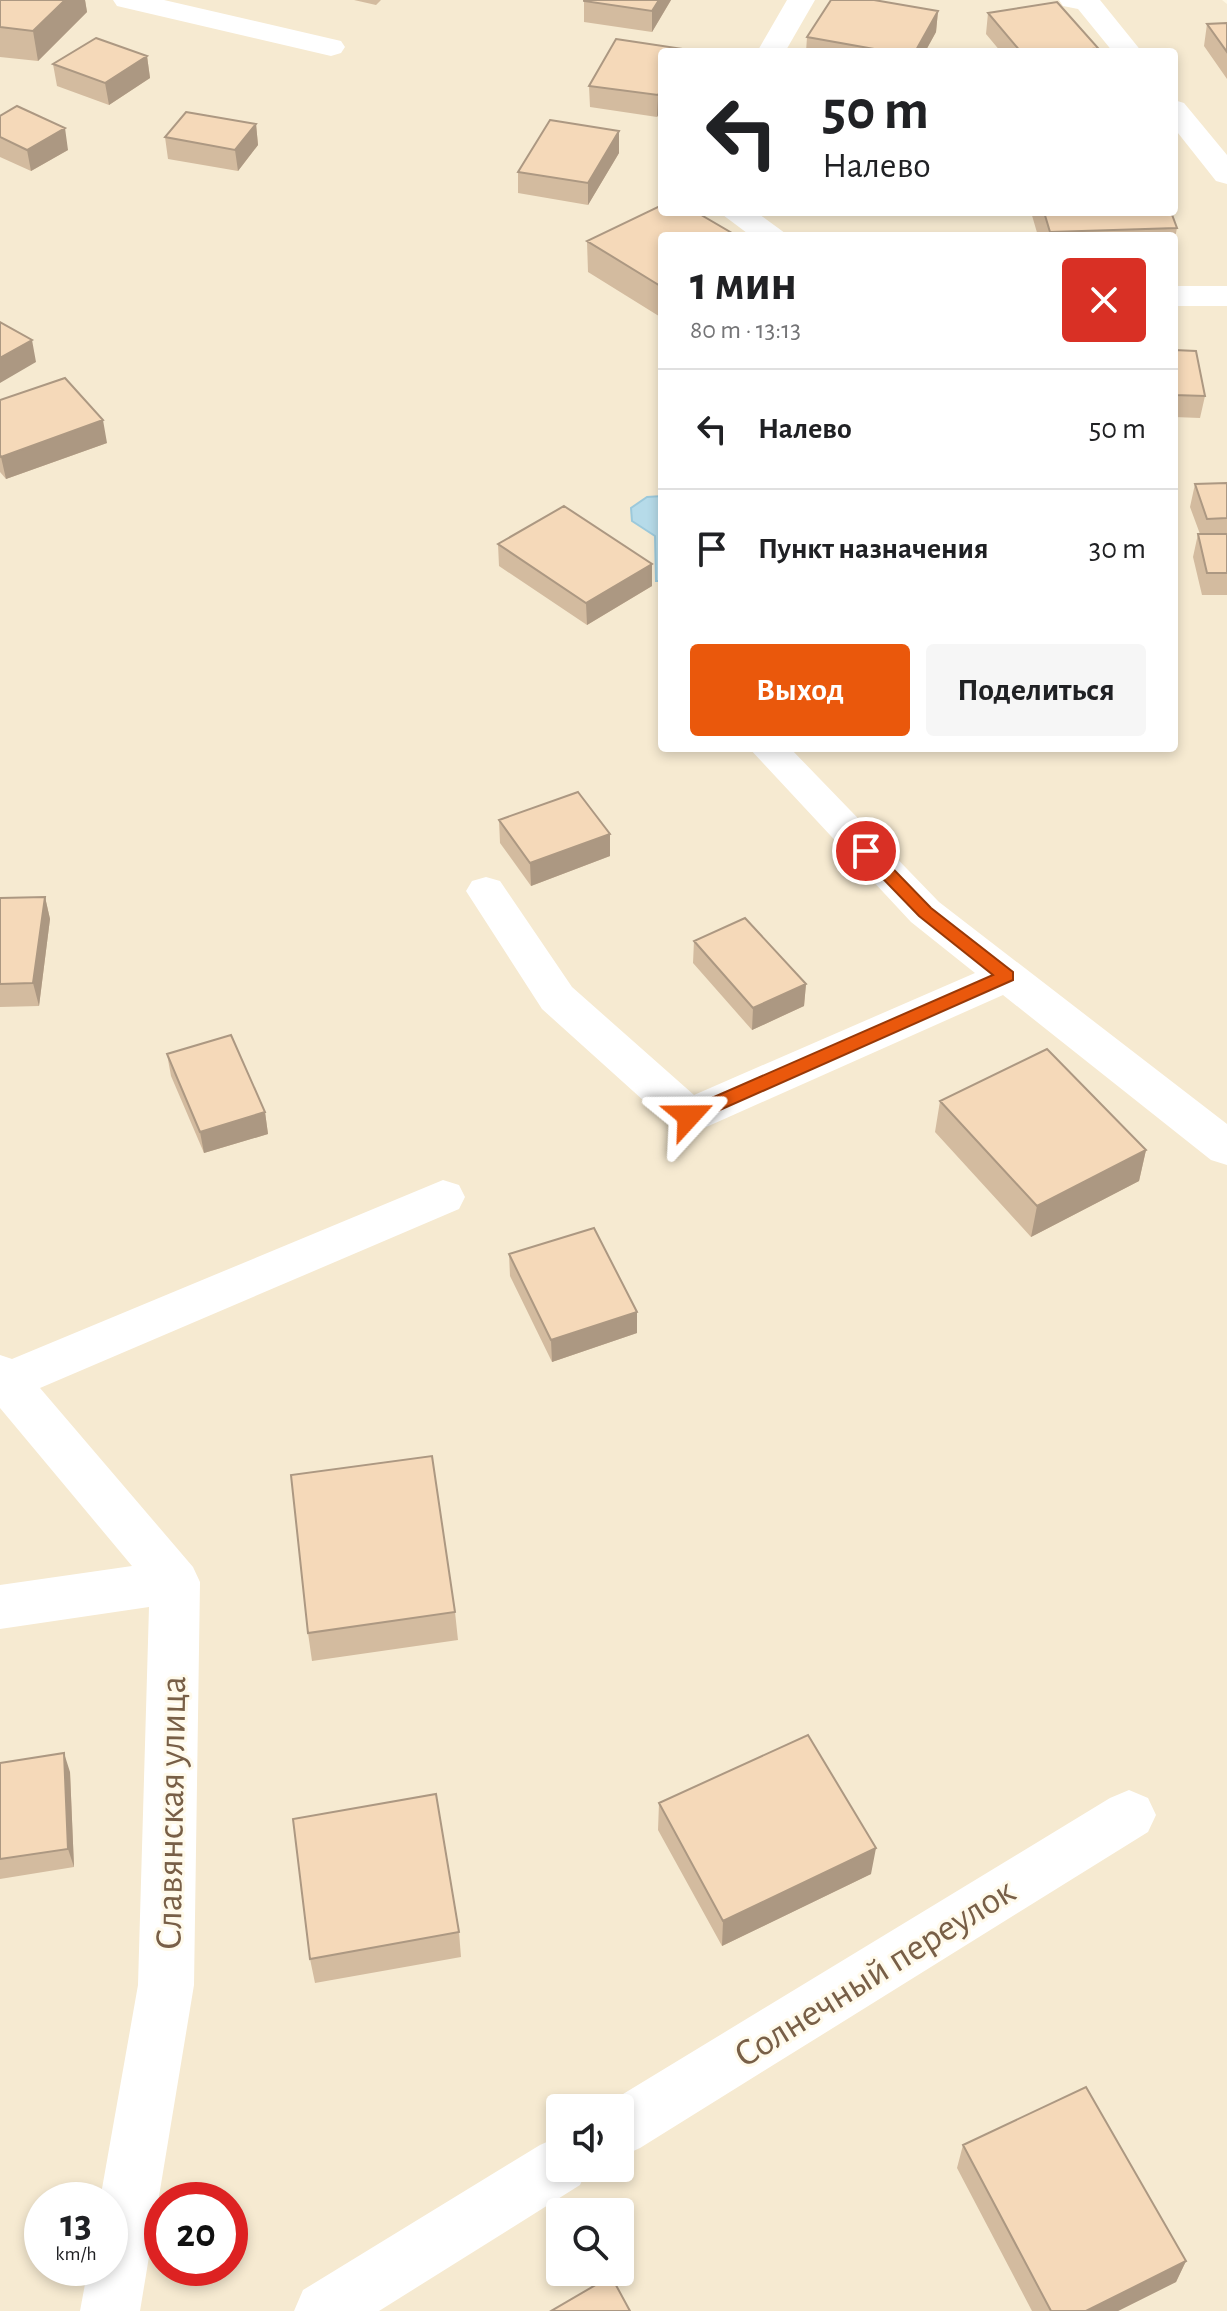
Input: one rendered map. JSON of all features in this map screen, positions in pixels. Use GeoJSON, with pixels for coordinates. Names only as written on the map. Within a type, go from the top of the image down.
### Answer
{"type":"FeatureCollection","features":[{"type":"Feature","properties":{"kind":"street"},"geometry":{"type":"LineString","coordinates":[[127,0],[331,47]]}},
{"type":"Feature","properties":{"kind":"street"},"geometry":{"type":"LineString","coordinates":[[773,48],[801,0]]}},
{"type":"Feature","properties":{"kind":"street"},"geometry":{"type":"LineString","coordinates":[[1073,0],[1087,2],[1125,48]]}},
{"type":"Feature","properties":{"kind":"street"},"geometry":{"type":"LineString","coordinates":[[1178,114],[1227,175]]}},
{"type":"Feature","properties":{"kind":"street"},"geometry":{"type":"LineString","coordinates":[[740,216],[766,232]]}},
{"type":"Feature","properties":{"kind":"street"},"geometry":{"type":"LineString","coordinates":[[1178,296],[1227,296]]}},
{"type":"Feature","properties":{"kind":"street"},"geometry":{"type":"LineString","coordinates":[[772,752],[925,912],[1227,1148]]}},
{"type":"Feature","properties":{"kind":"street"},"geometry":{"type":"LineString","coordinates":[[486,891],[557,998],[689,1116],[1007,976]]}},
{"type":"Feature","properties":{"kind":"street"},"geometry":{"type":"LineString","coordinates":[[175,1582],[4,1378],[443,1197]]}},
{"type":"Feature","properties":{"kind":"street"},"geometry":{"type":"LineString","coordinates":[[0,1607],[175,1582]]}},
{"type":"Feature","properties":{"kind":"street","name":"Славянская улица"},"geometry":{"type":"LineString","coordinates":[[110,2311],[166,1985],[175,1582]]}},
{"type":"Feature","properties":{"kind":"street","name":"Солнечный переулок"},"geometry":{"type":"LineString","coordinates":[[634,2119],[1129,1815]]}},
{"type":"Feature","properties":{"kind":"street"},"geometry":{"type":"LineString","coordinates":[[324,2311],[546,2174]]}},
{"type":"Feature","properties":{"kind":"shaded area"},"geometry":{"type":"Polygon","coordinates":[[[0,0],[1222,0],[1227,4],[1227,2311],[0,2311],[0,0]]]}},
{"type":"Feature","properties":{"kind":"water"},"geometry":{"type":"Polygon","coordinates":[[[658,496],[658,581],[655,536],[632,521],[631,508],[647,497],[658,496]]]}},
{"type":"Feature","properties":{"kind":"building"},"geometry":{"type":"Polygon","coordinates":[[[0,0],[65,0],[33,31],[0,27],[0,0]]]}},
{"type":"Feature","properties":{"kind":"building"},"geometry":{"type":"Polygon","coordinates":[[[584,0],[659,0],[652,11],[584,0]]]}},
{"type":"Feature","properties":{"kind":"building"},"geometry":{"type":"Polygon","coordinates":[[[831,0],[874,0],[938,11],[917,48],[869,48],[807,37],[831,0]]]}},
{"type":"Feature","properties":{"kind":"building"},"geometry":{"type":"Polygon","coordinates":[[[1057,2],[1098,48],[1018,48],[988,13],[1057,2]]]}},
{"type":"Feature","properties":{"kind":"building"},"geometry":{"type":"Polygon","coordinates":[[[1227,23],[1227,52],[1207,24],[1227,23]]]}},
{"type":"Feature","properties":{"kind":"building"},"geometry":{"type":"Polygon","coordinates":[[[96,38],[147,56],[105,83],[53,64],[96,38]]]}},
{"type":"Feature","properties":{"kind":"building"},"geometry":{"type":"Polygon","coordinates":[[[616,39],[676,48],[658,48],[658,95],[589,86],[616,39]]]}},
{"type":"Feature","properties":{"kind":"building"},"geometry":{"type":"Polygon","coordinates":[[[17,106],[65,128],[27,150],[0,137],[0,116],[17,106]]]}},
{"type":"Feature","properties":{"kind":"building"},"geometry":{"type":"Polygon","coordinates":[[[186,112],[256,124],[235,150],[165,137],[186,112]]]}},
{"type":"Feature","properties":{"kind":"building"},"geometry":{"type":"Polygon","coordinates":[[[550,120],[619,131],[588,183],[518,172],[550,120]]]}},
{"type":"Feature","properties":{"kind":"building"},"geometry":{"type":"Polygon","coordinates":[[[658,207],[658,216],[703,216],[730,232],[658,232],[658,285],[587,241],[658,207]]]}},
{"type":"Feature","properties":{"kind":"building"},"geometry":{"type":"Polygon","coordinates":[[[1045,216],[1172,216],[1177,228],[1050,232],[1045,216]]]}},
{"type":"Feature","properties":{"kind":"building"},"geometry":{"type":"Polygon","coordinates":[[[0,322],[32,340],[0,358],[0,322]]]}},
{"type":"Feature","properties":{"kind":"building"},"geometry":{"type":"Polygon","coordinates":[[[1178,350],[1196,351],[1205,396],[1178,395],[1178,350]]]}},
{"type":"Feature","properties":{"kind":"building"},"geometry":{"type":"Polygon","coordinates":[[[65,378],[103,420],[1,457],[0,400],[65,378]]]}},
{"type":"Feature","properties":{"kind":"building"},"geometry":{"type":"Polygon","coordinates":[[[1227,483],[1227,518],[1207,519],[1195,484],[1227,483]]]}},
{"type":"Feature","properties":{"kind":"building"},"geometry":{"type":"Polygon","coordinates":[[[564,506],[652,564],[586,603],[498,544],[564,506]]]}},
{"type":"Feature","properties":{"kind":"building"},"geometry":{"type":"Polygon","coordinates":[[[1198,534],[1227,534],[1227,573],[1207,573],[1198,534]]]}},
{"type":"Feature","properties":{"kind":"building"},"geometry":{"type":"Polygon","coordinates":[[[578,792],[610,834],[530,863],[499,820],[578,792]]]}},
{"type":"Feature","properties":{"kind":"building"},"geometry":{"type":"Polygon","coordinates":[[[45,897],[33,983],[0,984],[0,898],[45,897]]]}},
{"type":"Feature","properties":{"kind":"building"},"geometry":{"type":"Polygon","coordinates":[[[745,918],[806,984],[753,1008],[694,941],[745,918]]]}},
{"type":"Feature","properties":{"kind":"building"},"geometry":{"type":"Polygon","coordinates":[[[231,1035],[265,1112],[200,1132],[167,1054],[231,1035]]]}},
{"type":"Feature","properties":{"kind":"building"},"geometry":{"type":"Polygon","coordinates":[[[1047,1049],[1146,1150],[1037,1206],[940,1101],[1047,1049]]]}},
{"type":"Feature","properties":{"kind":"building"},"geometry":{"type":"Polygon","coordinates":[[[594,1228],[637,1312],[551,1340],[509,1254],[594,1228]]]}},
{"type":"Feature","properties":{"kind":"building"},"geometry":{"type":"Polygon","coordinates":[[[432,1456],[455,1612],[308,1633],[291,1475],[432,1456]]]}},
{"type":"Feature","properties":{"kind":"building"},"geometry":{"type":"Polygon","coordinates":[[[808,1735],[876,1848],[723,1921],[659,1803],[808,1735]]]}},
{"type":"Feature","properties":{"kind":"building"},"geometry":{"type":"Polygon","coordinates":[[[64,1753],[68,1849],[0,1859],[0,1763],[64,1753]]]}},
{"type":"Feature","properties":{"kind":"building"},"geometry":{"type":"Polygon","coordinates":[[[436,1794],[459,1932],[310,1959],[293,1819],[436,1794]]]}},
{"type":"Feature","properties":{"kind":"building"},"geometry":{"type":"Polygon","coordinates":[[[1086,2087],[1186,2261],[1086,2311],[1051,2311],[963,2145],[1086,2087]]]}},
{"type":"Feature","properties":{"kind":"building"},"geometry":{"type":"Polygon","coordinates":[[[594,2286],[616,2286],[630,2311],[551,2311],[594,2286]]]}},
{"type":"Feature","properties":{"kind":"route"},"geometry":{"type":"LineString","coordinates":[[689,1116],[1007,976],[925,912],[866,851]]}}]}
